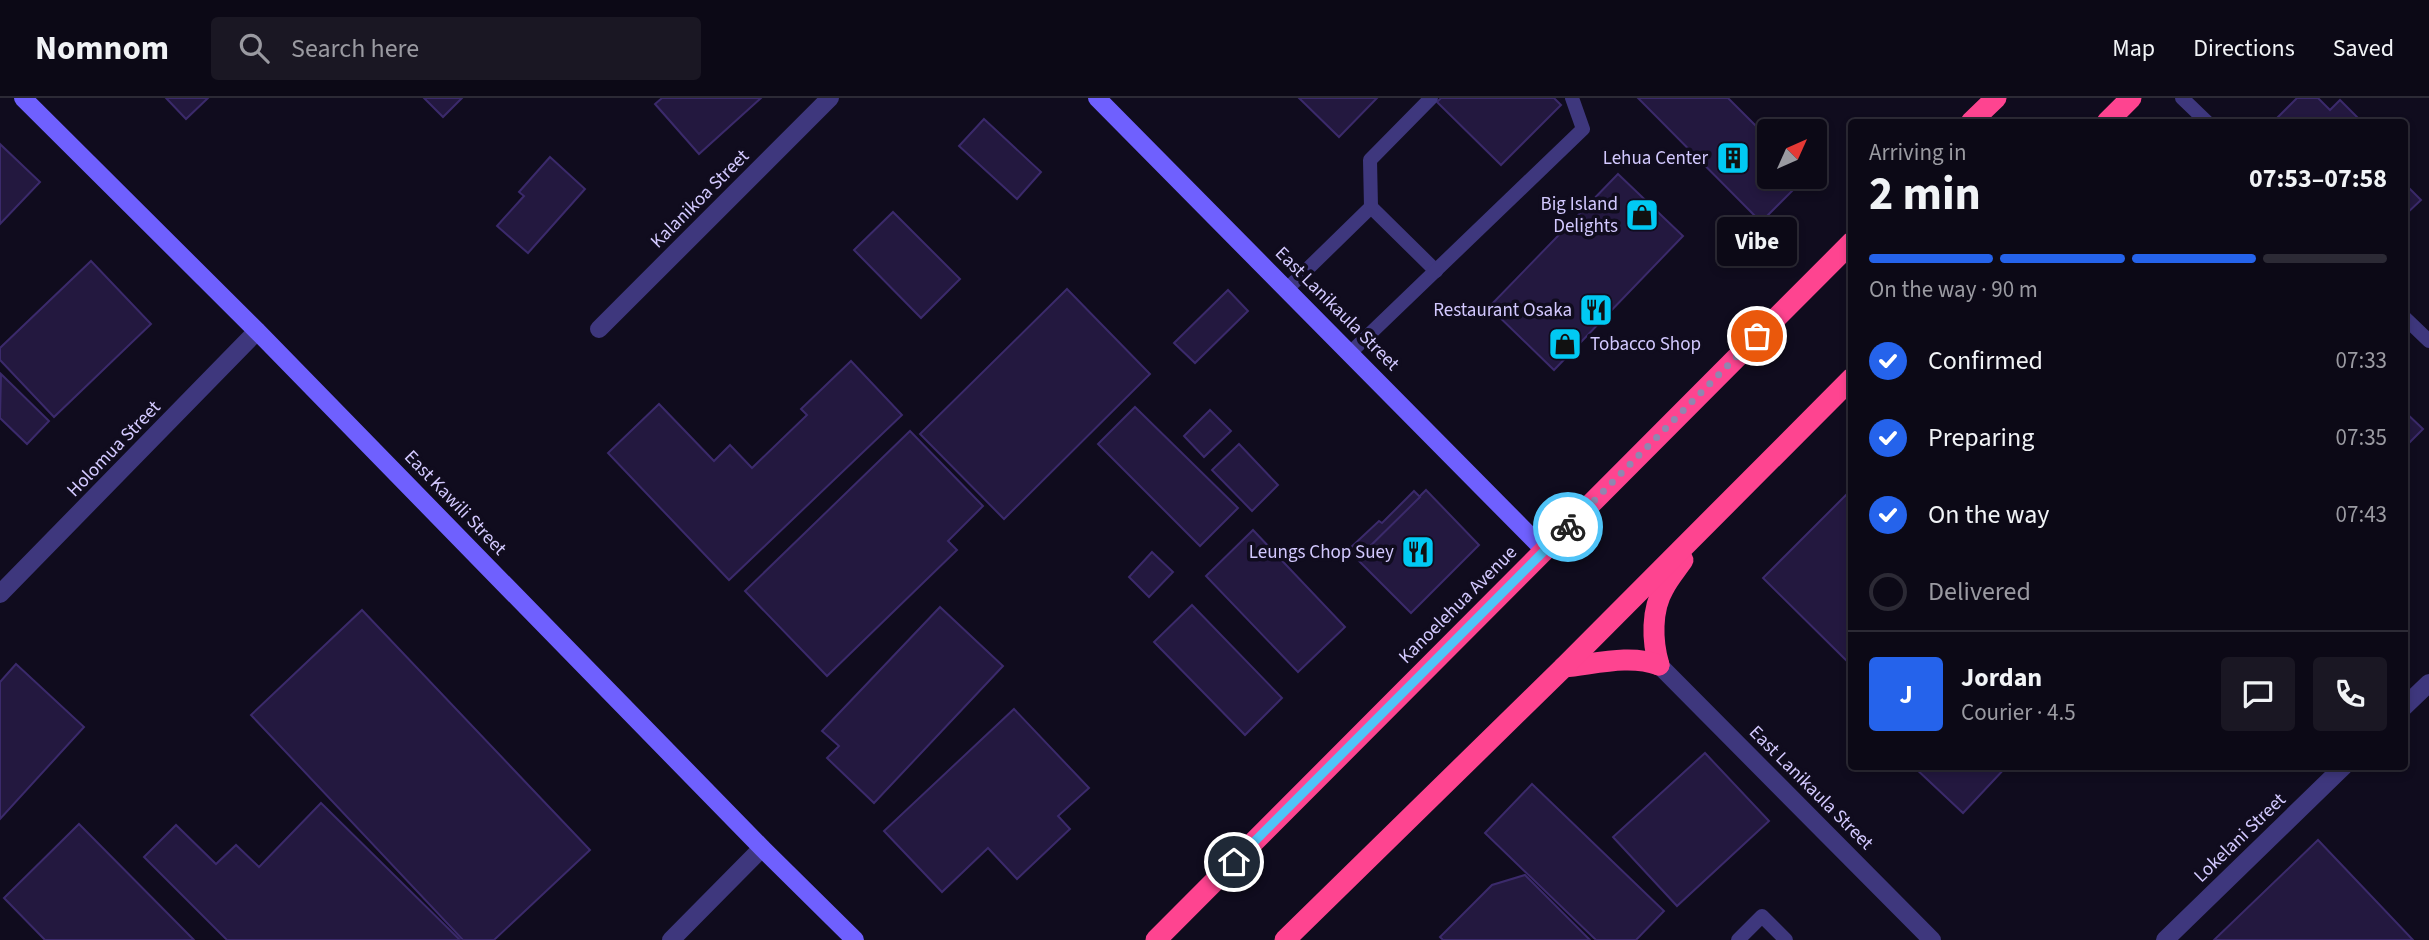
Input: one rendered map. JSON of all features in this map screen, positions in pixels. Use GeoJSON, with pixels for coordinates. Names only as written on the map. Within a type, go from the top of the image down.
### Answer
{"type":"FeatureCollection","features":[{"type":"Feature","properties":{"kind":"highway"},"geometry":{"type":"LineString","coordinates":[[1974,119],[1996,98]]}},
{"type":"Feature","properties":{"kind":"highway"},"geometry":{"type":"LineString","coordinates":[[2109,119],[2131,98]]}},
{"type":"Feature","properties":{"kind":"highway","name":"Kanoelehua Avenue"},"geometry":{"type":"LineString","coordinates":[[1156,940],[1848,246]]}},
{"type":"Feature","properties":{"kind":"highway"},"geometry":{"type":"LineString","coordinates":[[1285,940],[1564,667],[1848,382]]}},
{"type":"Feature","properties":{"kind":"highway"},"geometry":{"type":"LineString","coordinates":[[1659,665],[1654,648],[1655,620],[1663,590],[1700,531]]}},
{"type":"Feature","properties":{"kind":"highway"},"geometry":{"type":"LineString","coordinates":[[1564,667],[1630,660],[1647,660],[1659,665]]}},
{"type":"Feature","properties":{"kind":"street","name":"East Kawili Street"},"geometry":{"type":"LineString","coordinates":[[23,98],[257,331],[855,940]]}},
{"type":"Feature","properties":{"kind":"street","name":"Kalanikoa Street"},"geometry":{"type":"LineString","coordinates":[[599,329],[830,98]]}},
{"type":"Feature","properties":{"kind":"street","name":"East Lanikaula Street"},"geometry":{"type":"LineString","coordinates":[[1097,98],[1544,550]]}},
{"type":"Feature","properties":{"kind":"street","name":"Holomua Street"},"geometry":{"type":"LineString","coordinates":[[0,594],[257,331]]}},
{"type":"Feature","properties":{"kind":"street","name":"East Lanikaula Street"},"geometry":{"type":"LineString","coordinates":[[1659,665],[1932,940]]}},
{"type":"Feature","properties":{"kind":"street"},"geometry":{"type":"LineString","coordinates":[[2408,703],[2429,683]]}},
{"type":"Feature","properties":{"kind":"street","name":"Lokelani Street"},"geometry":{"type":"LineString","coordinates":[[2165,940],[2340,770]]}},
{"type":"Feature","properties":{"kind":"street"},"geometry":{"type":"LineString","coordinates":[[671,940],[762,848]]}},
{"type":"Feature","properties":{"kind":"lane"},"geometry":{"type":"LineString","coordinates":[[1431,98],[1370,160],[1371,207],[1436,271]]}},
{"type":"Feature","properties":{"kind":"lane"},"geometry":{"type":"LineString","coordinates":[[1351,352],[1583,129],[1572,98]]}},
{"type":"Feature","properties":{"kind":"lane"},"geometry":{"type":"LineString","coordinates":[[2182,98],[2204,119]]}},
{"type":"Feature","properties":{"kind":"lane"},"geometry":{"type":"LineString","coordinates":[[1287,289],[1371,207]]}},
{"type":"Feature","properties":{"kind":"lane"},"geometry":{"type":"LineString","coordinates":[[2408,321],[2429,341]]}},
{"type":"Feature","properties":{"kind":"lane"},"geometry":{"type":"LineString","coordinates":[[1738,940],[1762,916],[1786,940]]}},
{"type":"Feature","properties":{"kind":"building"},"geometry":{"type":"Polygon","coordinates":[[[166,98],[208,98],[186,119],[166,98]]]}},
{"type":"Feature","properties":{"kind":"building"},"geometry":{"type":"Polygon","coordinates":[[[424,98],[462,98],[443,117],[424,98]]]}},
{"type":"Feature","properties":{"kind":"building"},"geometry":{"type":"Polygon","coordinates":[[[662,98],[761,98],[699,154],[655,104],[662,98]]]}},
{"type":"Feature","properties":{"kind":"building"},"geometry":{"type":"Polygon","coordinates":[[[1299,98],[1377,98],[1339,137],[1299,98]]]}},
{"type":"Feature","properties":{"kind":"building"},"geometry":{"type":"Polygon","coordinates":[[[1441,98],[1554,98],[1561,105],[1501,165],[1437,102],[1441,98]]]}},
{"type":"Feature","properties":{"kind":"building","name":"Lehua Center"},"geometry":{"type":"Polygon","coordinates":[[[1638,98],[1728,98],[1757,127],[1757,189],[1794,189],[1761,222],[1638,98]]]}},
{"type":"Feature","properties":{"kind":"building"},"geometry":{"type":"Polygon","coordinates":[[[2297,98],[2318,98],[2330,110],[2340,100],[2359,119],[2276,119],[2297,98]]]}},
{"type":"Feature","properties":{"kind":"building"},"geometry":{"type":"Polygon","coordinates":[[[984,119],[1041,172],[1017,199],[959,146],[984,119]]]}},
{"type":"Feature","properties":{"kind":"building"},"geometry":{"type":"Polygon","coordinates":[[[0,144],[40,182],[0,224],[0,144]]]}},
{"type":"Feature","properties":{"kind":"building"},"geometry":{"type":"Polygon","coordinates":[[[550,157],[585,189],[528,253],[497,226],[524,196],[519,192],[550,157]]]}},
{"type":"Feature","properties":{"kind":"building"},"geometry":{"type":"Polygon","coordinates":[[[1618,174],[1683,236],[1554,370],[1489,307],[1618,174]]]}},
{"type":"Feature","properties":{"kind":"building"},"geometry":{"type":"Polygon","coordinates":[[[2408,187],[2421,200],[2408,212],[2408,187]]]}},
{"type":"Feature","properties":{"kind":"building"},"geometry":{"type":"Polygon","coordinates":[[[893,212],[960,279],[921,318],[854,250],[893,212]]]}},
{"type":"Feature","properties":{"kind":"building"},"geometry":{"type":"Polygon","coordinates":[[[91,261],[151,324],[54,417],[0,360],[0,348],[91,261]]]}},
{"type":"Feature","properties":{"kind":"building"},"geometry":{"type":"Polygon","coordinates":[[[1067,289],[1150,374],[1004,519],[920,434],[1067,289]]]}},
{"type":"Feature","properties":{"kind":"building"},"geometry":{"type":"Polygon","coordinates":[[[1228,290],[1248,311],[1195,363],[1174,343],[1228,290]]]}},
{"type":"Feature","properties":{"kind":"building"},"geometry":{"type":"Polygon","coordinates":[[[851,361],[902,415],[729,580],[608,453],[659,404],[714,461],[730,445],[752,468],[807,415],[801,409],[851,361]]]}},
{"type":"Feature","properties":{"kind":"building"},"geometry":{"type":"Polygon","coordinates":[[[1,374],[49,421],[27,444],[0,418],[1,374]]]}},
{"type":"Feature","properties":{"kind":"building"},"geometry":{"type":"Polygon","coordinates":[[[1135,407],[1238,508],[1200,546],[1098,444],[1135,407]]]}},
{"type":"Feature","properties":{"kind":"building"},"geometry":{"type":"Polygon","coordinates":[[[1210,410],[1231,431],[1204,457],[1184,436],[1210,410]]]}},
{"type":"Feature","properties":{"kind":"building"},"geometry":{"type":"Polygon","coordinates":[[[2408,415],[2423,429],[2408,444],[2408,415]]]}},
{"type":"Feature","properties":{"kind":"building"},"geometry":{"type":"Polygon","coordinates":[[[910,431],[983,506],[948,541],[957,550],[827,676],[745,591],[910,431]]]}},
{"type":"Feature","properties":{"kind":"building"},"geometry":{"type":"Polygon","coordinates":[[[1239,444],[1278,485],[1252,511],[1212,470],[1239,444]]]}},
{"type":"Feature","properties":{"kind":"building","name":"Leungs Chop Suey"},"geometry":{"type":"Polygon","coordinates":[[[1426,490],[1479,545],[1411,613],[1357,559],[1426,490]]]}},
{"type":"Feature","properties":{"kind":"building"},"geometry":{"type":"Polygon","coordinates":[[[1414,491],[1420,497],[1357,559],[1348,550],[1379,521],[1382,523],[1414,491]]]}},
{"type":"Feature","properties":{"kind":"building"},"geometry":{"type":"Polygon","coordinates":[[[1848,493],[1848,662],[1763,578],[1848,493]]]}},
{"type":"Feature","properties":{"kind":"building"},"geometry":{"type":"Polygon","coordinates":[[[1253,530],[1345,627],[1298,672],[1206,576],[1253,530]]]}},
{"type":"Feature","properties":{"kind":"building"},"geometry":{"type":"Polygon","coordinates":[[[1152,552],[1173,572],[1149,597],[1129,577],[1152,552]]]}},
{"type":"Feature","properties":{"kind":"building"},"geometry":{"type":"Polygon","coordinates":[[[1192,605],[1282,698],[1245,735],[1154,642],[1192,605]]]}},
{"type":"Feature","properties":{"kind":"building"},"geometry":{"type":"Polygon","coordinates":[[[940,607],[1003,666],[874,803],[827,758],[839,746],[822,731],[940,607]]]}},
{"type":"Feature","properties":{"kind":"building"},"geometry":{"type":"Polygon","coordinates":[[[362,610],[590,850],[494,940],[463,940],[251,715],[362,610]]]}},
{"type":"Feature","properties":{"kind":"building"},"geometry":{"type":"Polygon","coordinates":[[[16,664],[84,727],[0,819],[0,682],[16,664]]]}},
{"type":"Feature","properties":{"kind":"building"},"geometry":{"type":"Polygon","coordinates":[[[1014,709],[1089,788],[1058,816],[1070,829],[1017,879],[988,848],[942,892],[884,831],[1014,709]]]}},
{"type":"Feature","properties":{"kind":"building"},"geometry":{"type":"Polygon","coordinates":[[[1705,753],[1769,821],[1677,906],[1613,837],[1705,753]]]}},
{"type":"Feature","properties":{"kind":"building"},"geometry":{"type":"Polygon","coordinates":[[[1917,770],[2003,770],[1963,813],[1917,770]]]}},
{"type":"Feature","properties":{"kind":"building"},"geometry":{"type":"Polygon","coordinates":[[[1532,784],[1664,911],[1636,940],[1596,940],[1485,833],[1532,784]]]}},
{"type":"Feature","properties":{"kind":"building"},"geometry":{"type":"Polygon","coordinates":[[[321,803],[460,940],[227,940],[144,857],[176,825],[216,864],[236,845],[259,867],[321,803]]]}},
{"type":"Feature","properties":{"kind":"building"},"geometry":{"type":"Polygon","coordinates":[[[79,824],[194,940],[45,940],[4,898],[79,824]]]}},
{"type":"Feature","properties":{"kind":"building"},"geometry":{"type":"Polygon","coordinates":[[[2318,840],[2413,940],[2214,940],[2318,840]]]}},
{"type":"Feature","properties":{"kind":"building"},"geometry":{"type":"Polygon","coordinates":[[[1525,875],[1590,940],[1443,940],[1440,937],[1492,885],[1525,875]]]}},
{"type":"Feature","properties":{"kind":"way so far"},"geometry":{"type":"LineString","coordinates":[[1568,527],[1757,336]]}},
{"type":"Feature","properties":{"kind":"place","name":"Lehua Center"},"geometry":{"type":"Point","coordinates":[1733,158]}},
{"type":"Feature","properties":{"kind":"place","name":"Big Island Delights"},"geometry":{"type":"Point","coordinates":[1642,215]}},
{"type":"Feature","properties":{"kind":"place","name":"Restaurant Osaka"},"geometry":{"type":"Point","coordinates":[1596,310]}},
{"type":"Feature","properties":{"kind":"place","name":"Vibe"},"geometry":{"type":"Point","coordinates":[1757,336]}},
{"type":"Feature","properties":{"kind":"place","name":"Tobacco Shop"},"geometry":{"type":"Point","coordinates":[1565,344]}},
{"type":"Feature","properties":{"kind":"place","name":"Leungs Chop Suey"},"geometry":{"type":"Point","coordinates":[1418,552]}},
{"type":"Feature","properties":{"kind":"route"},"geometry":{"type":"LineString","coordinates":[[1234,862],[1568,527]]}}]}
